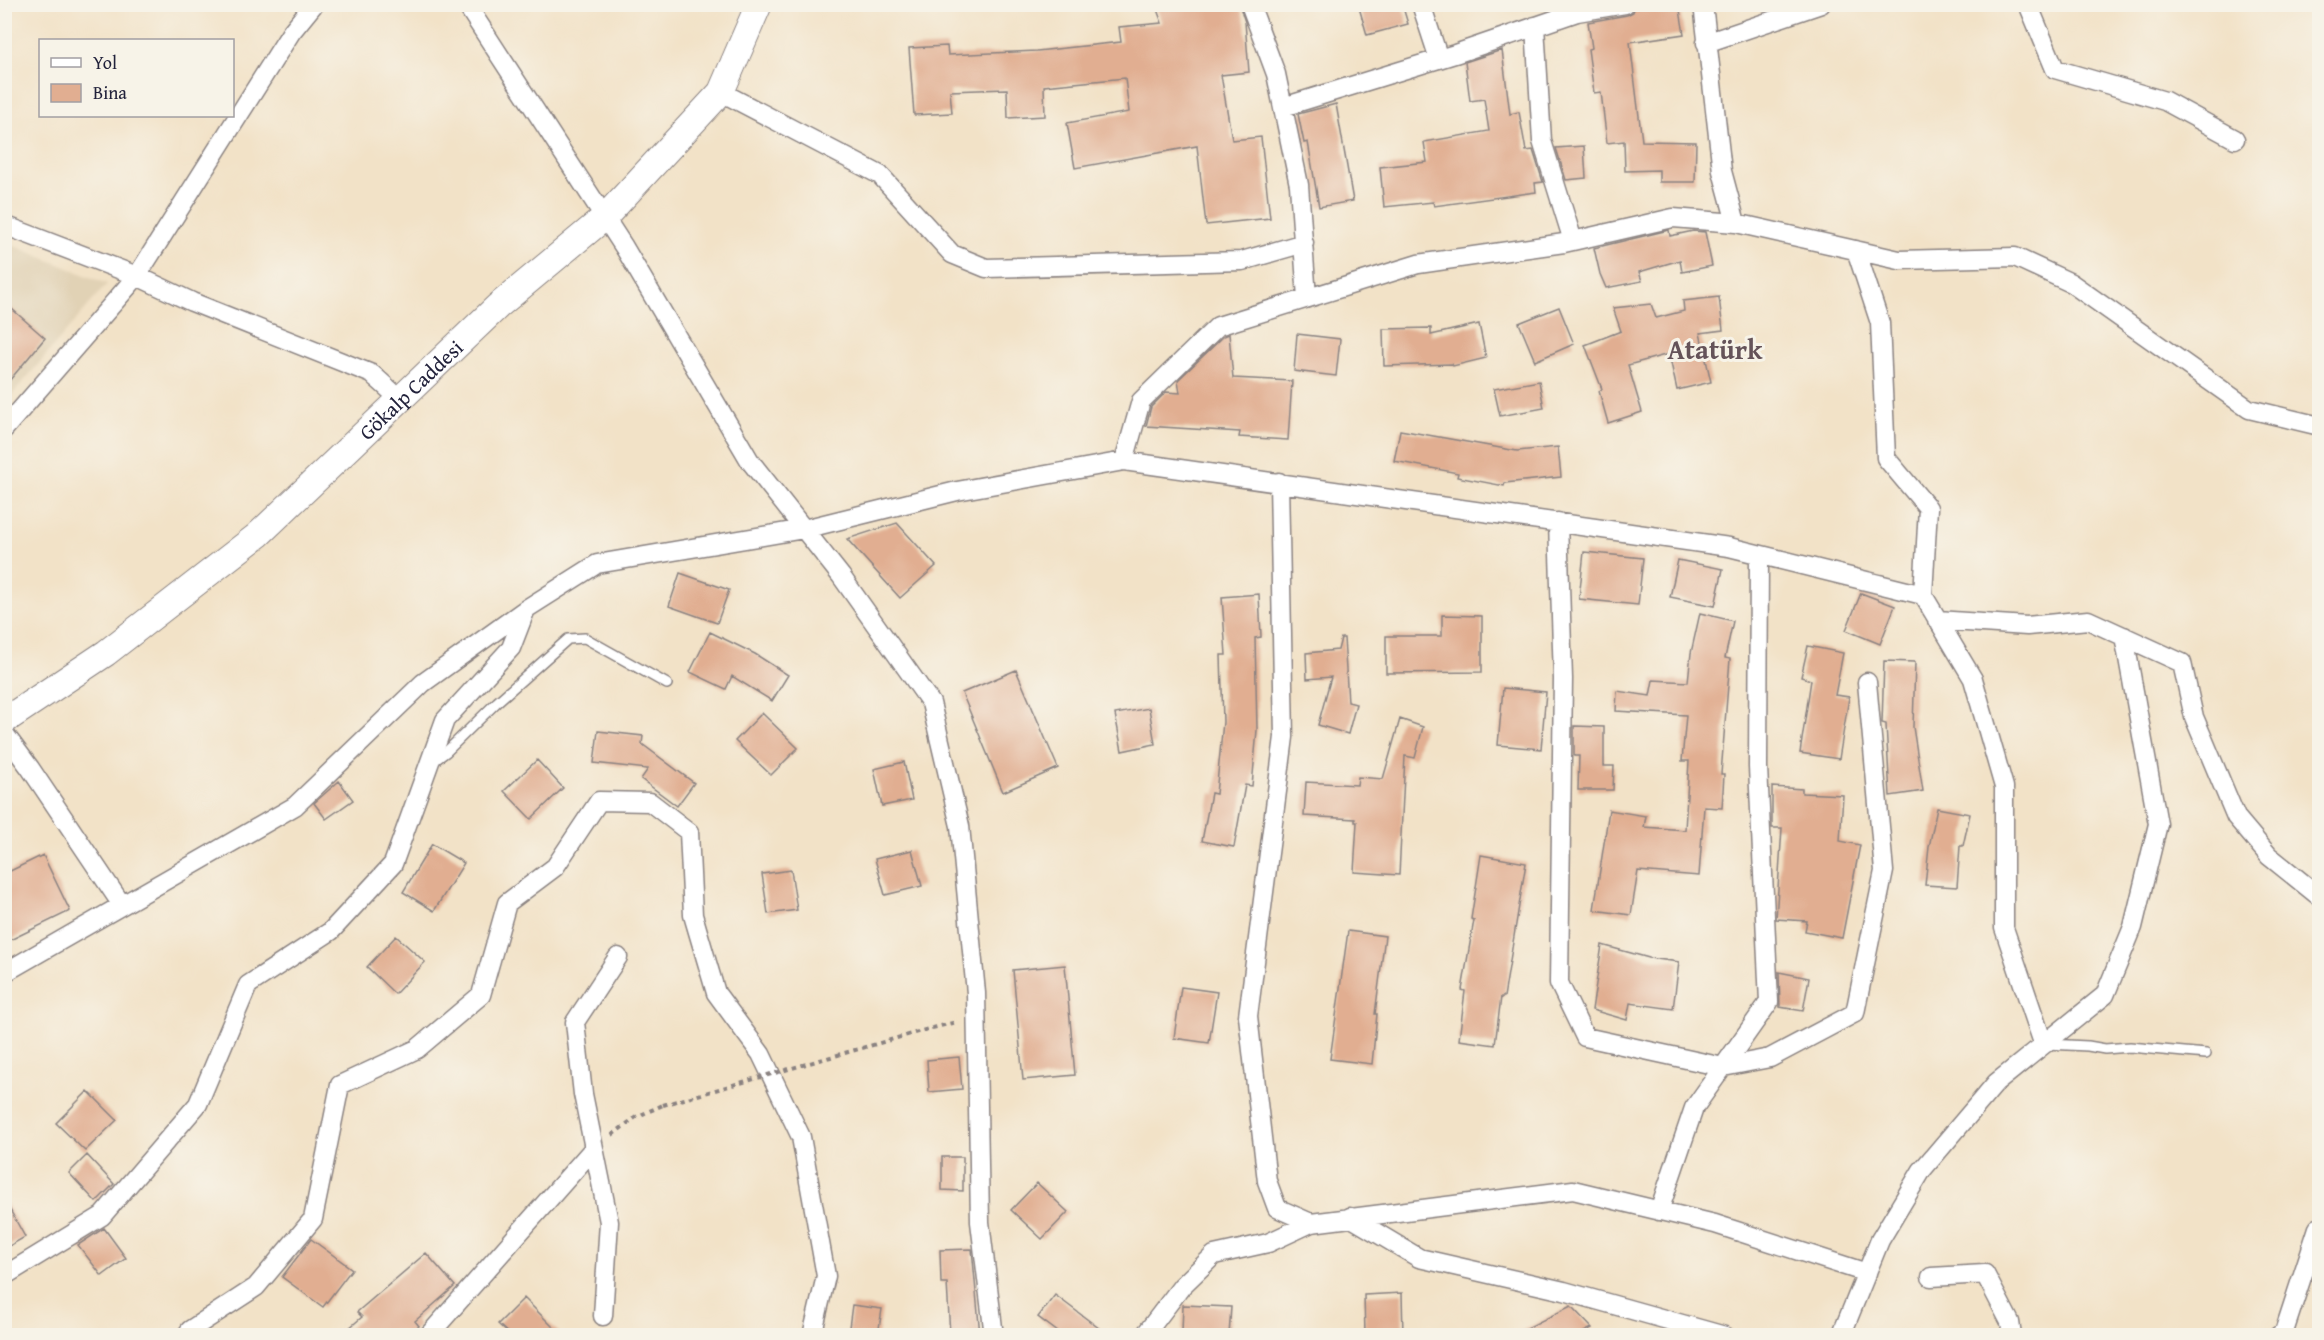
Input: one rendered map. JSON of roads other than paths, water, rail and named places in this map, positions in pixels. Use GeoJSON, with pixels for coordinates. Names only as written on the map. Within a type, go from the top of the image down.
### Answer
{"type":"FeatureCollection","features":[{"type":"Feature","properties":{"kind":"street"},"geometry":{"type":"LineString","coordinates":[[4,429],[137,276],[292,32],[314,4]]}},
{"type":"Feature","properties":{"kind":"street"},"geometry":{"type":"LineString","coordinates":[[466,4],[605,218],[750,461],[841,576],[931,703],[960,826],[977,1017],[980,1222],[994,1335]]}},
{"type":"Feature","properties":{"kind":"street","name":"Gökalp Caddesi"},"geometry":{"type":"LineString","coordinates":[[4,721],[105,653],[258,535],[498,306],[605,218],[721,92],[759,4]]}},
{"type":"Feature","properties":{"kind":"street"},"geometry":{"type":"LineString","coordinates":[[1250,4],[1276,74],[1299,185],[1307,298]]}},
{"type":"Feature","properties":{"kind":"street"},"geometry":{"type":"LineString","coordinates":[[1421,4],[1439,59]]}},
{"type":"Feature","properties":{"kind":"street"},"geometry":{"type":"LineString","coordinates":[[1283,107],[1439,59],[1577,12],[1625,4]]}},
{"type":"Feature","properties":{"kind":"street"},"geometry":{"type":"LineString","coordinates":[[1703,4],[1722,171],[1736,223]]}},
{"type":"Feature","properties":{"kind":"street"},"geometry":{"type":"LineString","coordinates":[[1707,43],[1821,4]]}},
{"type":"Feature","properties":{"kind":"street"},"geometry":{"type":"LineString","coordinates":[[2028,4],[2055,69],[2165,101],[2235,139]]}},
{"type":"Feature","properties":{"kind":"street"},"geometry":{"type":"LineString","coordinates":[[1535,26],[1542,141],[1574,241]]}},
{"type":"Feature","properties":{"kind":"street"},"geometry":{"type":"LineString","coordinates":[[721,92],[880,175],[952,254],[986,268],[1242,261],[1304,243]]}},
{"type":"Feature","properties":{"kind":"street"},"geometry":{"type":"LineString","coordinates":[[1124,460],[1141,401],[1218,326],[1418,264],[1574,241],[1673,218],[1736,223],[1899,260],[2015,257],[2071,283],[2249,409],[2319,426]]}},
{"type":"Feature","properties":{"kind":"street"},"geometry":{"type":"LineString","coordinates":[[4,225],[137,276],[192,302],[372,374],[401,400]]}},
{"type":"Feature","properties":{"kind":"street"},"geometry":{"type":"LineString","coordinates":[[1856,250],[1880,323],[1886,458],[1928,508],[1923,595],[1973,679],[2004,787],[2004,928],[2043,1043]]}},
{"type":"Feature","properties":{"kind":"street"},"geometry":{"type":"LineString","coordinates":[[4,973],[295,806],[423,683],[526,609],[597,564],[804,529],[957,491],[1124,460],[1729,547],[1923,595]]}},
{"type":"Feature","properties":{"kind":"street"},"geometry":{"type":"LineString","coordinates":[[1279,482],[1284,737],[1248,1016],[1267,1181],[1278,1208],[1311,1223]]}},
{"type":"Feature","properties":{"kind":"street"},"geometry":{"type":"LineString","coordinates":[[1558,522],[1563,679],[1559,983],[1585,1037],[1723,1067],[1770,1058],[1855,1013],[1884,871],[1867,682]]}},
{"type":"Feature","properties":{"kind":"street"},"geometry":{"type":"LineString","coordinates":[[1659,1211],[1694,1108],[1769,1002],[1758,767],[1759,555]]}},
{"type":"Feature","properties":{"kind":"street"},"geometry":{"type":"LineString","coordinates":[[4,1276],[102,1216],[198,1104],[248,985],[331,931],[393,864],[445,720],[511,648],[526,609]]}},
{"type":"Feature","properties":{"kind":"street"},"geometry":{"type":"LineString","coordinates":[[1938,620],[2027,626],[2088,620],[2182,663],[2194,717],[2236,817],[2269,856],[2319,897]]}},
{"type":"Feature","properties":{"kind":"street"},"geometry":{"type":"LineString","coordinates":[[1841,1335],[1880,1240],[1922,1170],[1996,1083],[2105,995],[2133,927],[2158,824],[2124,636]]}},
{"type":"Feature","properties":{"kind":"street"},"geometry":{"type":"LineString","coordinates":[[4,733],[122,905]]}},
{"type":"Feature","properties":{"kind":"street"},"geometry":{"type":"LineString","coordinates":[[186,1335],[190,1330],[256,1287],[313,1219],[340,1085],[417,1049],[481,995],[507,903],[555,867],[599,801],[650,802],[688,832],[693,915],[716,993],[761,1054],[801,1137],[826,1276],[812,1335]]}},
{"type":"Feature","properties":{"kind":"street"},"geometry":{"type":"LineString","coordinates":[[603,1317],[609,1222],[583,1094],[575,1022],[618,957]]}},
{"type":"Feature","properties":{"kind":"street"},"geometry":{"type":"LineString","coordinates":[[428,1335],[594,1148]]}},
{"type":"Feature","properties":{"kind":"street"},"geometry":{"type":"LineString","coordinates":[[1144,1335],[1182,1286],[1214,1255],[1268,1243],[1311,1223],[1573,1190],[1715,1224],[1867,1273]]}},
{"type":"Feature","properties":{"kind":"street"},"geometry":{"type":"LineString","coordinates":[[1350,1217],[1419,1258],[1564,1291],[1725,1335]]}},
{"type":"Feature","properties":{"kind":"street"},"geometry":{"type":"LineString","coordinates":[[2278,1335],[2284,1332],[2318,1228]]}},
{"type":"Feature","properties":{"kind":"street"},"geometry":{"type":"LineString","coordinates":[[1930,1277],[1985,1274],[2010,1322],[2012,1335]]}},
{"type":"Feature","properties":{"kind":"lane"},"geometry":{"type":"LineString","coordinates":[[429,764],[446,752],[497,702],[568,639],[585,639],[667,684]]}},
{"type":"Feature","properties":{"kind":"lane"},"geometry":{"type":"LineString","coordinates":[[2043,1043],[2105,1049],[2130,1047],[2206,1054]]}},
{"type":"Feature","properties":{"kind":"district","name":"Atatürk"},"geometry":{"type":"Point","coordinates":[1715,349]}}]}
